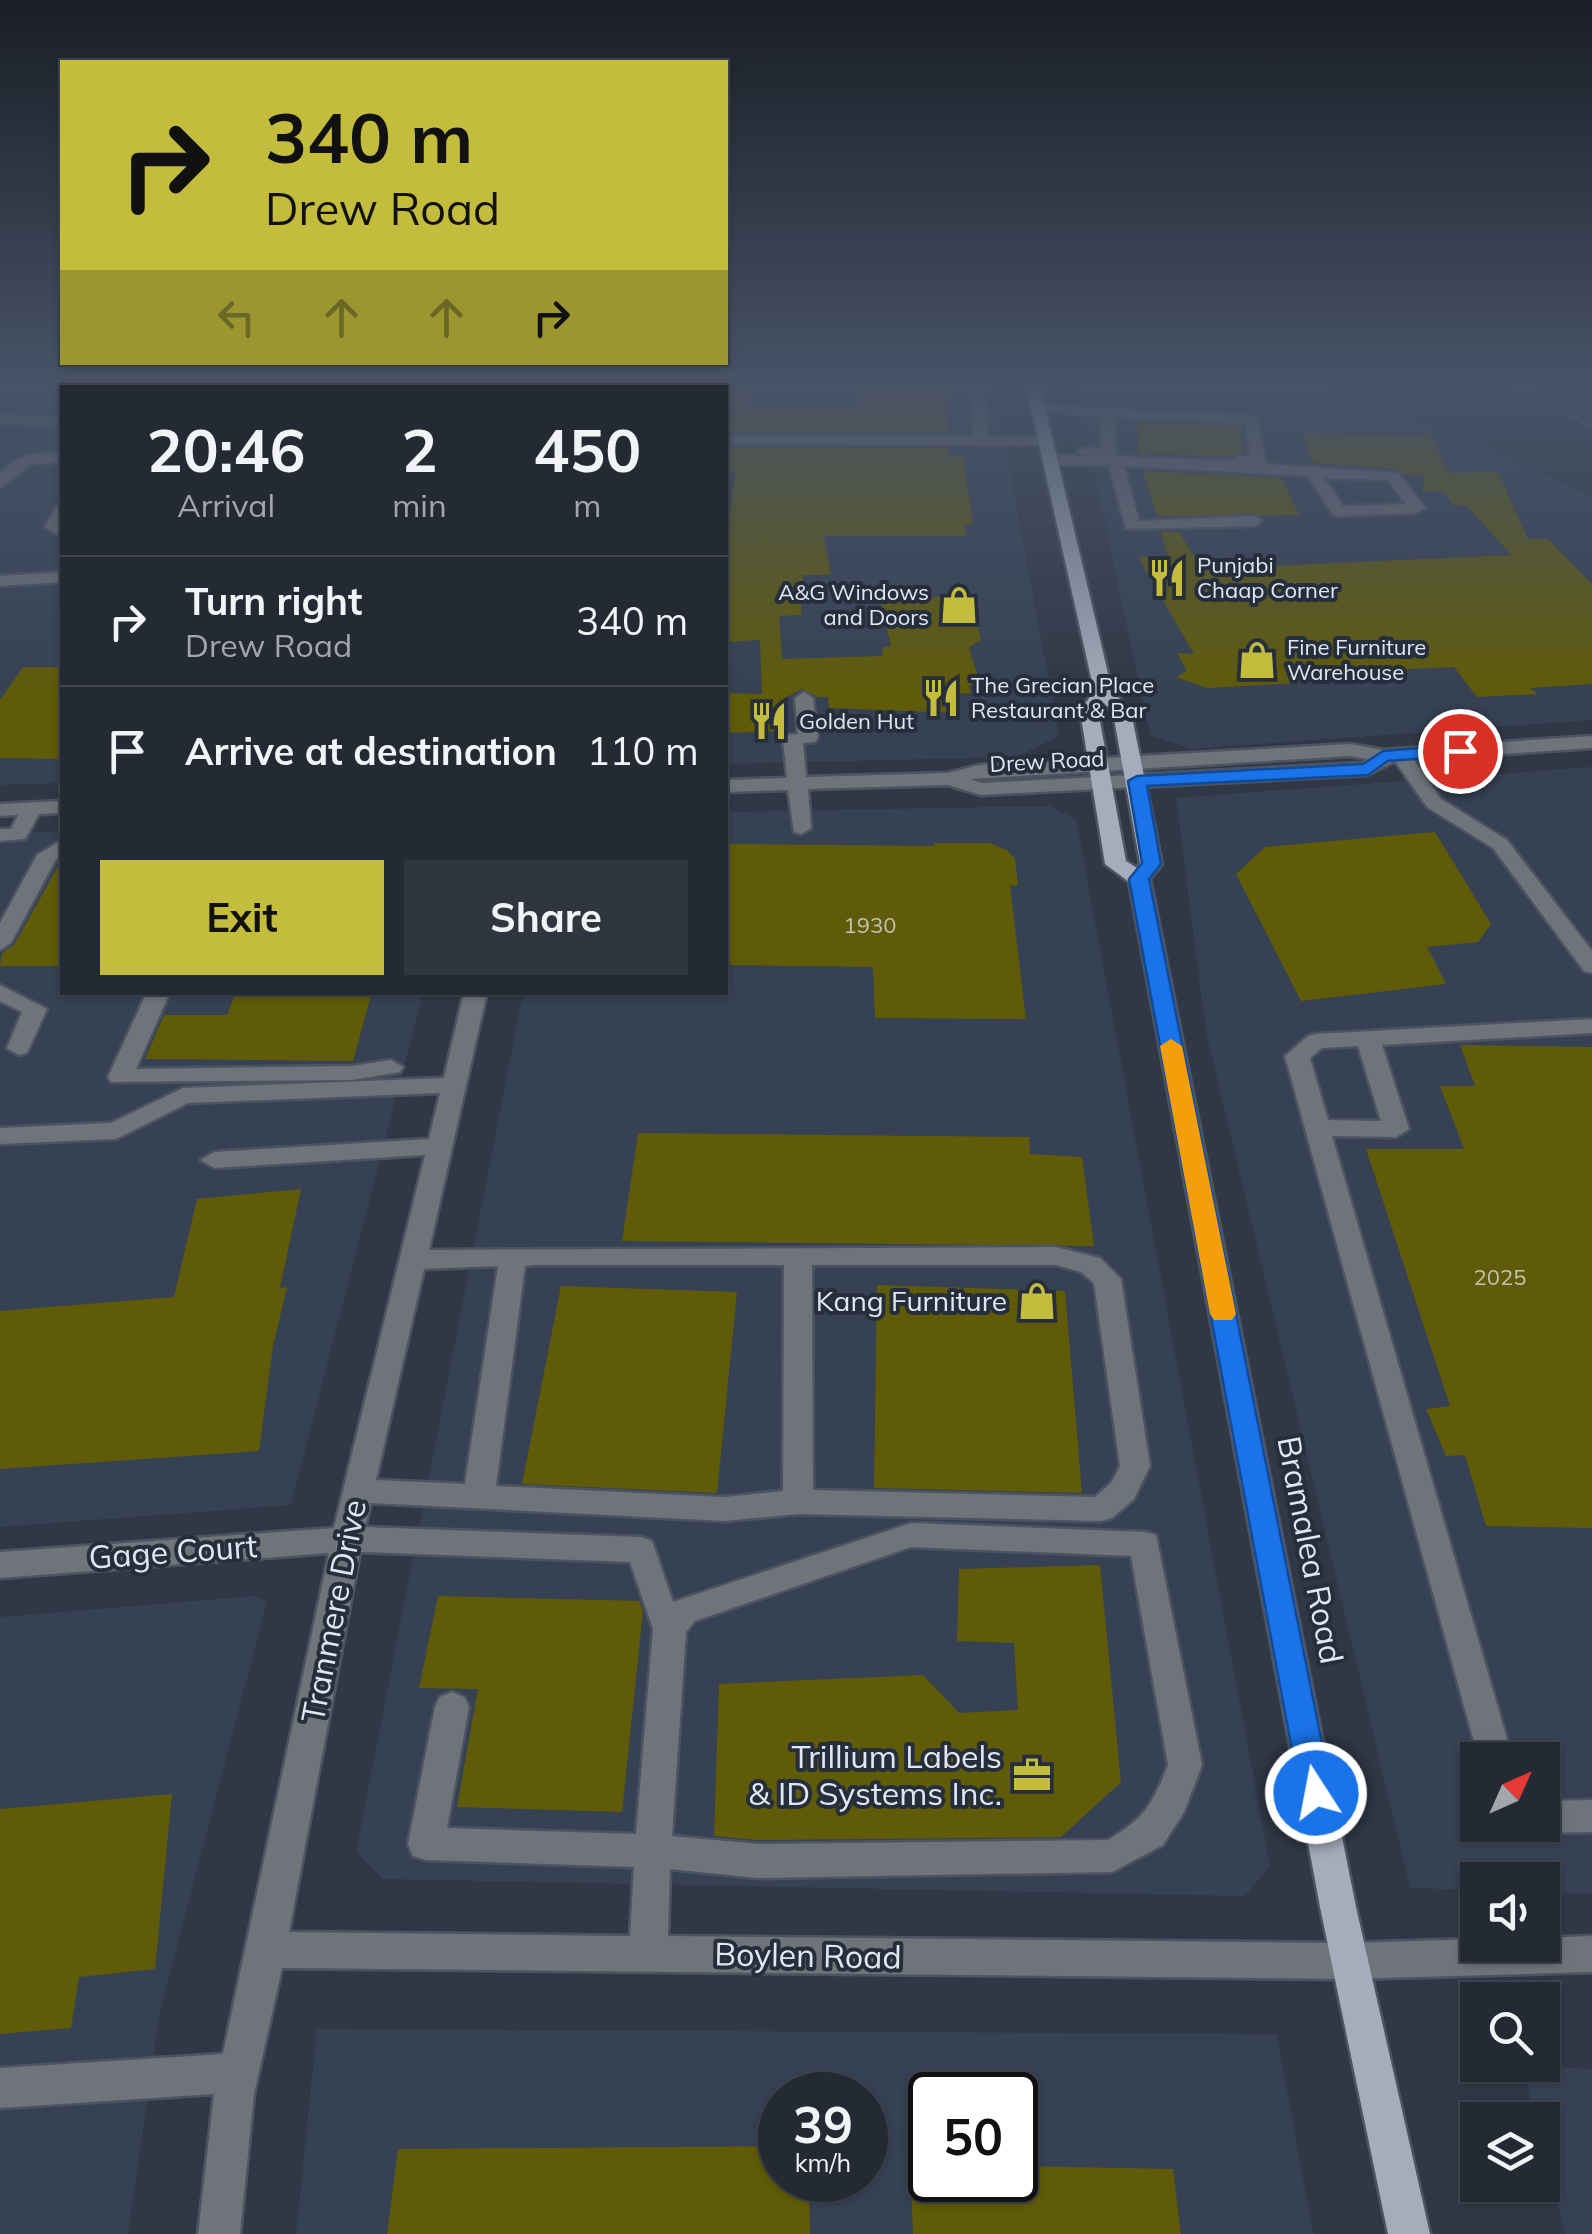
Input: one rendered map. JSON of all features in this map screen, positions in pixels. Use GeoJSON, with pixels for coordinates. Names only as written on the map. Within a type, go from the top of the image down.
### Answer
{"type":"FeatureCollection","features":[{"type":"Feature","properties":{"kind":"main road","name":"Bramalea Road"},"geometry":{"type":"LineString","coordinates":[[1057,490],[1103,691],[1122,712],[1135,772],[1152,864],[1139,879]]}},
{"type":"Feature","properties":{"kind":"main road","name":"Bramalea Road"},"geometry":{"type":"LineString","coordinates":[[1103,691],[1088,711],[1116,864],[1139,879],[1349,1961],[1409,2234]]}},
{"type":"Feature","properties":{"kind":"street"},"geometry":{"type":"LineString","coordinates":[[1122,490],[1132,526],[1254,521]]}},
{"type":"Feature","properties":{"kind":"street"},"geometry":{"type":"LineString","coordinates":[[1325,490],[1338,510],[1418,508],[1404,490]]}},
{"type":"Feature","properties":{"kind":"street"},"geometry":{"type":"LineString","coordinates":[[0,581],[60,577]]}},
{"type":"Feature","properties":{"kind":"street"},"geometry":{"type":"LineString","coordinates":[[801,828],[799,784],[804,698]]}},
{"type":"Feature","properties":{"kind":"street","name":"Drew Road"},"geometry":{"type":"LineString","coordinates":[[728,786],[949,780],[981,789],[1135,772],[1368,770],[1392,755],[1592,742]]}},
{"type":"Feature","properties":{"kind":"street"},"geometry":{"type":"LineString","coordinates":[[1392,755],[1434,804],[1500,844],[1592,966]]}},
{"type":"Feature","properties":{"kind":"street"},"geometry":{"type":"LineString","coordinates":[[0,810],[60,807]]}},
{"type":"Feature","properties":{"kind":"street"},"geometry":{"type":"LineString","coordinates":[[0,835],[18,835],[31,809]]}},
{"type":"Feature","properties":{"kind":"street"},"geometry":{"type":"LineString","coordinates":[[0,944],[48,855],[60,847]]}},
{"type":"Feature","properties":{"kind":"street"},"geometry":{"type":"LineString","coordinates":[[0,992],[35,1009],[19,1048]]}},
{"type":"Feature","properties":{"kind":"street"},"geometry":{"type":"LineString","coordinates":[[157,995],[120,1077],[352,1073],[392,1068]]}},
{"type":"Feature","properties":{"kind":"street","name":"Tranmere Drive"},"geometry":{"type":"LineString","coordinates":[[219,2234],[239,2073],[268,1950],[347,1539],[475,995]]}},
{"type":"Feature","properties":{"kind":"street"},"geometry":{"type":"LineString","coordinates":[[1491,1742],[1298,1056],[1316,1041],[1592,1026]]}},
{"type":"Feature","properties":{"kind":"street"},"geometry":{"type":"LineString","coordinates":[[1320,1128],[1396,1130],[1368,1039]]}},
{"type":"Feature","properties":{"kind":"street"},"geometry":{"type":"LineString","coordinates":[[0,1136],[116,1131],[183,1096],[454,1085]]}},
{"type":"Feature","properties":{"kind":"street"},"geometry":{"type":"LineString","coordinates":[[214,1160],[440,1146]]}},
{"type":"Feature","properties":{"kind":"street"},"geometry":{"type":"LineString","coordinates":[[798,1256],[798,1502]]}},
{"type":"Feature","properties":{"kind":"street"},"geometry":{"type":"LineString","coordinates":[[358,1491],[724,1509],[798,1502],[1101,1509],[1123,1491],[1136,1466],[1107,1280],[1090,1265],[1056,1256],[413,1260]]}},
{"type":"Feature","properties":{"kind":"street"},"geometry":{"type":"LineString","coordinates":[[479,1494],[513,1257]]}},
{"type":"Feature","properties":{"kind":"street"},"geometry":{"type":"LineString","coordinates":[[452,1707],[426,1844],[652,1851],[758,1861],[1112,1856],[1150,1834],[1171,1801],[1185,1765],[1145,1544],[911,1536],[684,1612],[670,1627],[652,1851],[648,1954]]}},
{"type":"Feature","properties":{"kind":"street","name":"Gage Court"},"geometry":{"type":"LineString","coordinates":[[0,1565],[347,1539],[641,1550],[654,1578],[656,1610],[670,1627]]}},
{"type":"Feature","properties":{"kind":"street"},"geometry":{"type":"LineString","coordinates":[[1560,1816],[1592,1816]]}},
{"type":"Feature","properties":{"kind":"street","name":"Boylen Road"},"geometry":{"type":"LineString","coordinates":[[268,1950],[1349,1961],[1592,1954]]}},
{"type":"Feature","properties":{"kind":"street"},"geometry":{"type":"LineString","coordinates":[[0,2088],[239,2073]]}},
{"type":"Feature","properties":{"kind":"shaded area"},"geometry":{"type":"Polygon","coordinates":[[[0,490],[60,490],[60,783],[0,785],[0,490]]]}},
{"type":"Feature","properties":{"kind":"shaded area"},"geometry":{"type":"Polygon","coordinates":[[[728,490],[1013,490],[1059,736],[1017,757],[728,764],[728,490]]]}},
{"type":"Feature","properties":{"kind":"shaded area"},"geometry":{"type":"Polygon","coordinates":[[[1098,490],[1580,490],[1592,496],[1592,720],[1190,749],[1150,735],[1098,490]]]}},
{"type":"Feature","properties":{"kind":"shaded area"},"geometry":{"type":"Polygon","coordinates":[[[1592,767],[1592,1894],[1560,1893],[1560,1862],[1460,1862],[1460,1889],[1410,1888],[1206,1032],[1176,798],[1592,767]]]}},
{"type":"Feature","properties":{"kind":"shaded area"},"geometry":{"type":"Polygon","coordinates":[[[1049,806],[1076,819],[1270,1866],[1245,1896],[383,1879],[356,1851],[523,995],[728,995],[728,812],[1049,806]]]}},
{"type":"Feature","properties":{"kind":"shaded area"},"geometry":{"type":"Polygon","coordinates":[[[60,832],[60,995],[422,995],[291,1505],[0,1527],[0,833],[60,832]]]}},
{"type":"Feature","properties":{"kind":"shaded area"},"geometry":{"type":"Polygon","coordinates":[[[256,1596],[267,1602],[160,2012],[128,2234],[0,2234],[0,1617],[256,1596]]]}},
{"type":"Feature","properties":{"kind":"shaded area"},"geometry":{"type":"Polygon","coordinates":[[[317,2029],[1277,2034],[1313,2234],[296,2234],[317,2029]]]}},
{"type":"Feature","properties":{"kind":"shaded area"},"geometry":{"type":"Polygon","coordinates":[[[1560,2068],[1592,2069],[1592,2234],[1565,2234],[1557,2202],[1560,2102],[1531,2102],[1526,2082],[1560,2082],[1560,2068]]]}},
{"type":"Feature","properties":{"kind":"building"},"geometry":{"type":"Polygon","coordinates":[[[733,490],[968,490],[973,525],[964,525],[966,536],[824,536],[831,575],[803,575],[801,615],[779,616],[782,659],[882,656],[883,647],[891,646],[880,599],[953,596],[973,603],[981,640],[969,647],[979,681],[969,686],[971,693],[951,694],[958,713],[829,708],[828,697],[817,697],[802,689],[785,698],[783,731],[728,733],[728,693],[762,694],[760,640],[728,642],[728,525],[733,490]]]}},
{"type":"Feature","properties":{"kind":"building"},"geometry":{"type":"Polygon","coordinates":[[[1149,490],[1288,490],[1299,515],[1157,516],[1149,490]]]}},
{"type":"Feature","properties":{"kind":"building"},"geometry":{"type":"Polygon","coordinates":[[[1506,490],[1528,539],[1548,539],[1592,584],[1592,684],[1530,688],[1538,694],[1477,697],[1454,667],[1391,670],[1381,679],[1355,671],[1294,674],[1299,683],[1207,688],[1176,677],[1187,671],[1177,653],[1194,654],[1138,557],[1168,556],[1161,532],[1179,532],[1202,569],[1512,555],[1466,505],[1453,505],[1445,492],[1423,491],[1506,490]]]}},
{"type":"Feature","properties":{"kind":"building"},"geometry":{"type":"Polygon","coordinates":[[[23,667],[60,667],[60,759],[0,758],[0,700],[23,667]]]}},
{"type":"Feature","properties":{"kind":"building"},"geometry":{"type":"Polygon","coordinates":[[[1435,832],[1491,924],[1478,942],[1427,947],[1446,984],[1301,1001],[1236,874],[1265,847],[1435,832]]]}},
{"type":"Feature","properties":{"kind":"building"},"geometry":{"type":"Polygon","coordinates":[[[989,843],[1007,850],[1015,859],[1018,885],[1010,886],[1026,1019],[875,1018],[873,967],[728,965],[728,844],[989,843]]]}},
{"type":"Feature","properties":{"kind":"building"},"geometry":{"type":"Polygon","coordinates":[[[60,863],[60,966],[0,966],[2,953],[14,945],[60,863]]]}},
{"type":"Feature","properties":{"kind":"building"},"geometry":{"type":"Polygon","coordinates":[[[235,995],[371,995],[353,1061],[145,1059],[164,1015],[227,1015],[235,995]]]}},
{"type":"Feature","properties":{"kind":"building"},"geometry":{"type":"Polygon","coordinates":[[[1460,1045],[1592,1047],[1592,1528],[1486,1526],[1465,1455],[1446,1456],[1426,1409],[1450,1406],[1366,1149],[1464,1149],[1440,1086],[1475,1086],[1460,1045]]]}},
{"type":"Feature","properties":{"kind":"building"},"geometry":{"type":"Polygon","coordinates":[[[638,1133],[1029,1137],[1030,1154],[1082,1157],[1094,1246],[622,1241],[638,1133]]]}},
{"type":"Feature","properties":{"kind":"building"},"geometry":{"type":"Polygon","coordinates":[[[301,1189],[280,1288],[287,1287],[273,1346],[259,1451],[0,1469],[0,1311],[174,1297],[197,1199],[301,1189]]]}},
{"type":"Feature","properties":{"kind":"building"},"geometry":{"type":"Polygon","coordinates":[[[877,1285],[1065,1291],[1082,1493],[874,1488],[877,1285]]]}},
{"type":"Feature","properties":{"kind":"building"},"geometry":{"type":"Polygon","coordinates":[[[561,1286],[737,1292],[717,1493],[522,1484],[561,1286]]]}},
{"type":"Feature","properties":{"kind":"building"},"geometry":{"type":"Polygon","coordinates":[[[1100,1565],[1121,1782],[1061,1837],[758,1840],[714,1836],[719,1684],[923,1675],[959,1713],[1018,1710],[1014,1643],[957,1641],[959,1569],[1100,1565]]]}},
{"type":"Feature","properties":{"kind":"building"},"geometry":{"type":"Polygon","coordinates":[[[438,1596],[639,1601],[643,1611],[622,1812],[457,1807],[478,1689],[419,1688],[438,1596]]]}},
{"type":"Feature","properties":{"kind":"building"},"geometry":{"type":"Polygon","coordinates":[[[172,1794],[155,1969],[79,1977],[71,2028],[0,2034],[0,1809],[172,1794]]]}},
{"type":"Feature","properties":{"kind":"building"},"geometry":{"type":"Polygon","coordinates":[[[758,2146],[758,2202],[809,2202],[810,2234],[387,2234],[398,2149],[758,2146]]]}},
{"type":"Feature","properties":{"kind":"building"},"geometry":{"type":"Polygon","coordinates":[[[1038,2166],[1173,2169],[1181,2234],[913,2234],[912,2202],[1038,2202],[1038,2166]]]}},
{"type":"Feature","properties":{"kind":"slow traffic"},"geometry":{"type":"LineString","coordinates":[[1171,1046],[1223,1314]]}},
{"type":"Feature","properties":{"kind":"place","name":"Punjabi Chaap Corner"},"geometry":{"type":"Point","coordinates":[1167,578]}},
{"type":"Feature","properties":{"kind":"place","name":"A&G Windows and Doors"},"geometry":{"type":"Point","coordinates":[959,605]}},
{"type":"Feature","properties":{"kind":"place","name":"Fine Furniture Warehouse"},"geometry":{"type":"Point","coordinates":[1257,660]}},
{"type":"Feature","properties":{"kind":"place","name":"The Grecian Place Restaurant & Bar"},"geometry":{"type":"Point","coordinates":[941,698]}},
{"type":"Feature","properties":{"kind":"place","name":"Golden Hut"},"geometry":{"type":"Point","coordinates":[769,721]}},
{"type":"Feature","properties":{"kind":"place","name":"Kang Furniture"},"geometry":{"type":"Point","coordinates":[1037,1301]}},
{"type":"Feature","properties":{"kind":"place","name":"Trillium Labels & ID Systems Inc."},"geometry":{"type":"Point","coordinates":[1032,1775]}},
{"type":"Feature","properties":{"kind":"route"},"geometry":{"type":"LineString","coordinates":[[1316,1793],[1139,879],[1152,864],[1137,781],[1368,770],[1383,756],[1460,751]]}}]}
